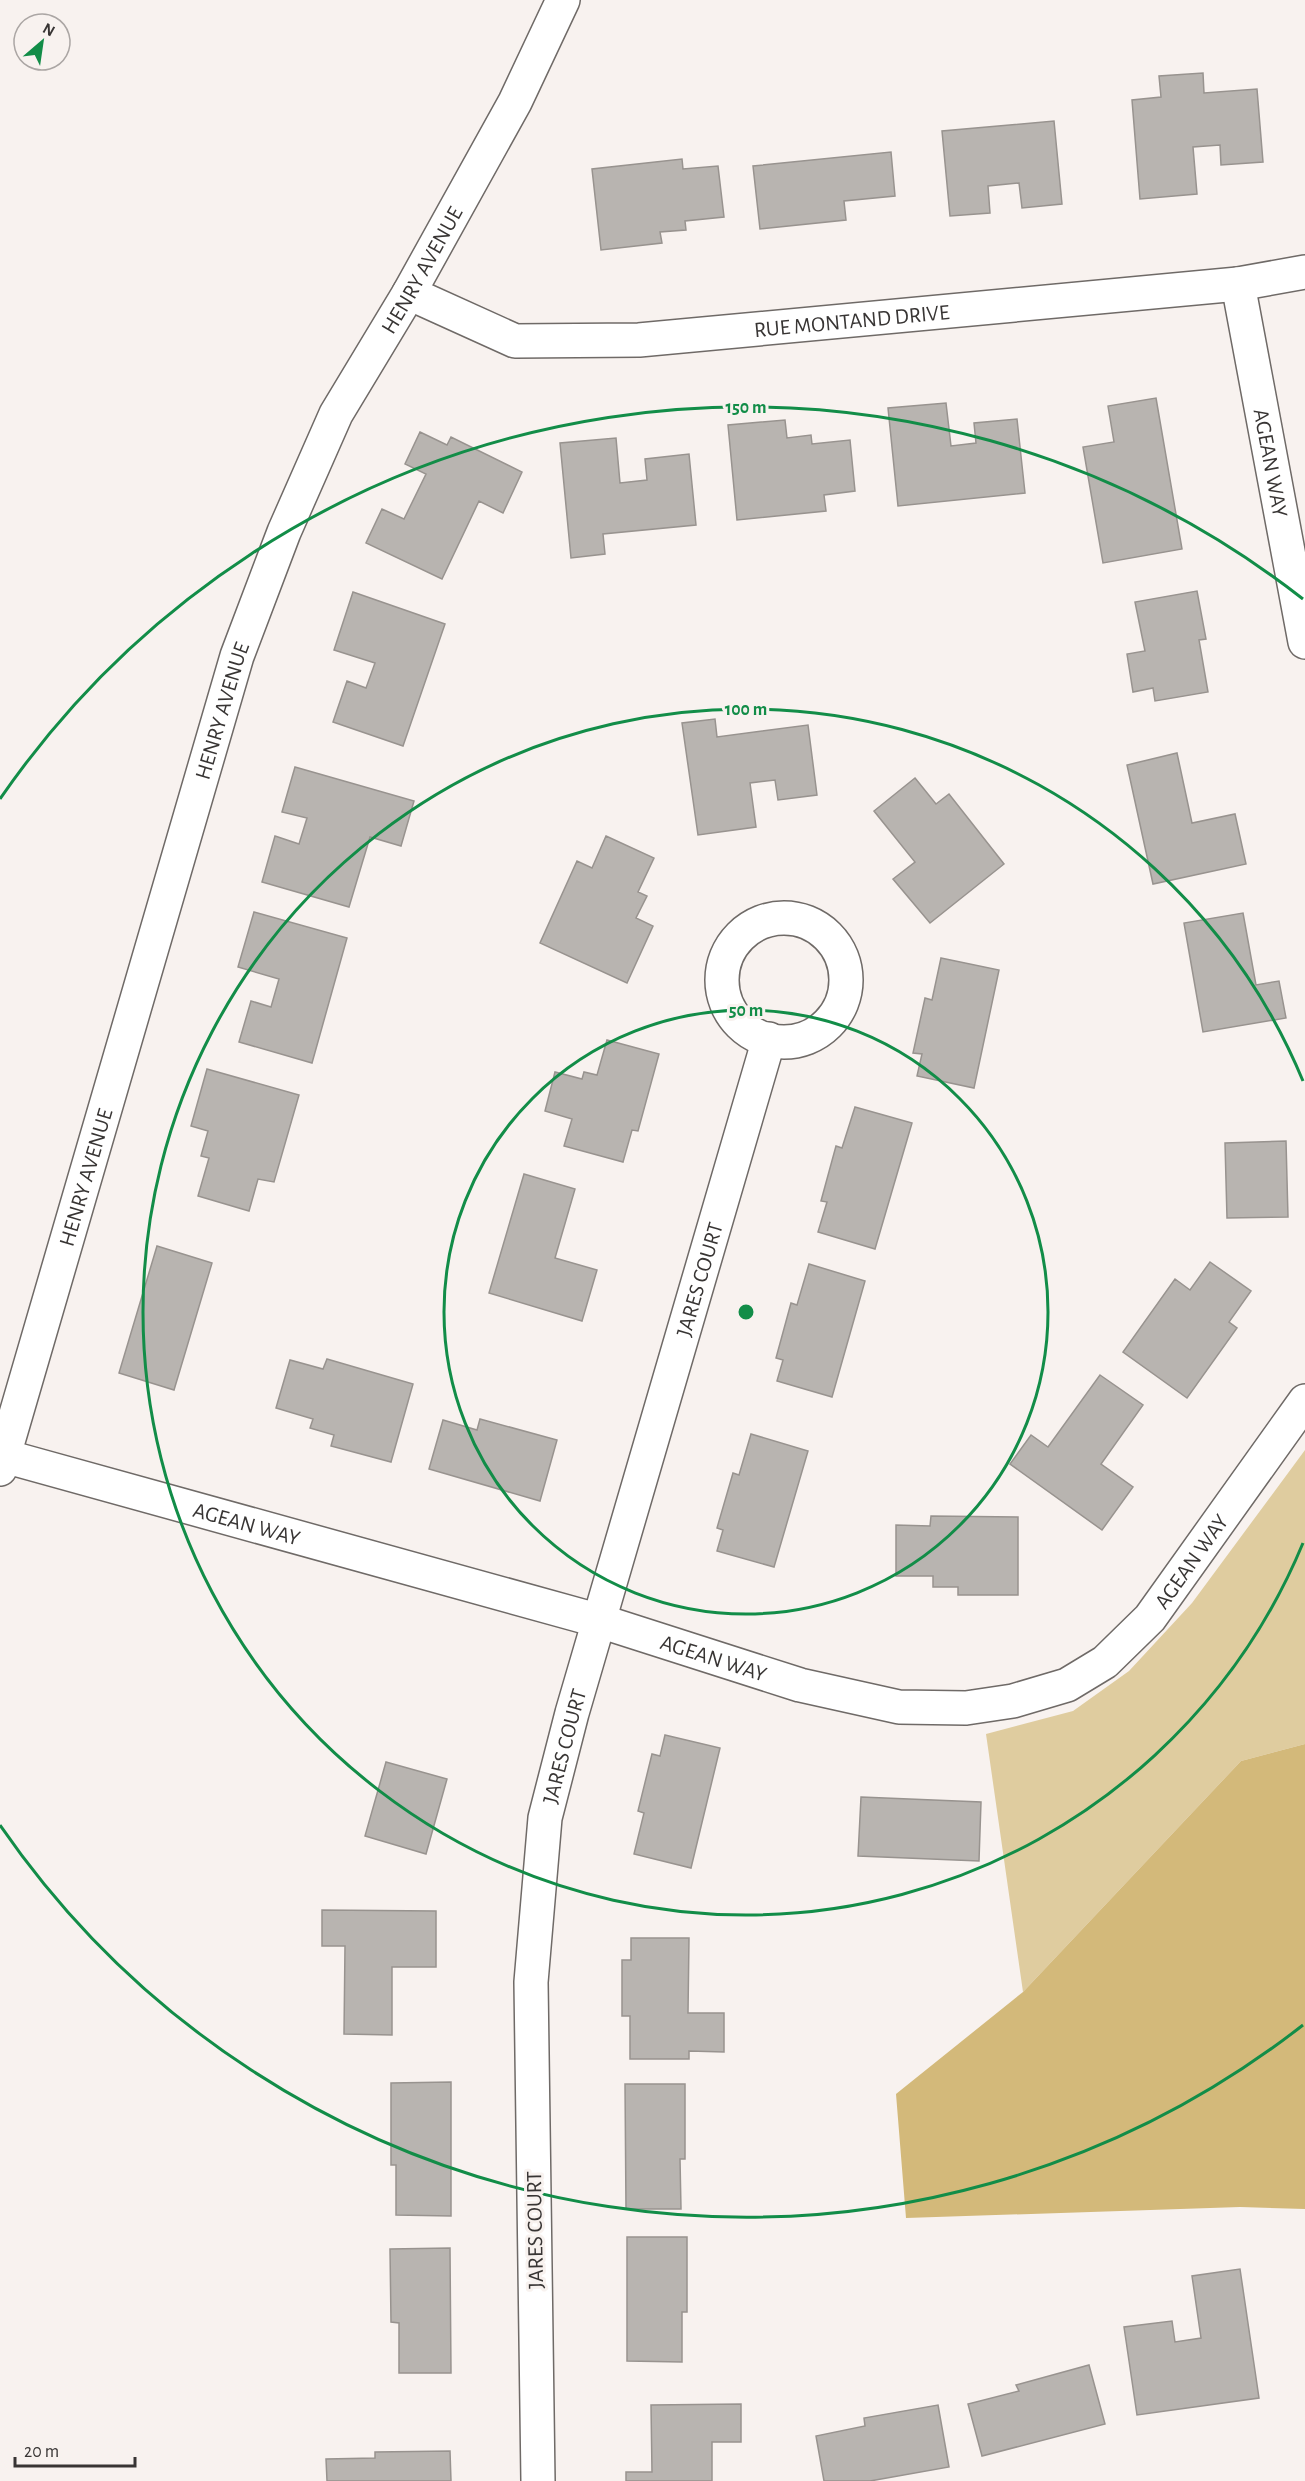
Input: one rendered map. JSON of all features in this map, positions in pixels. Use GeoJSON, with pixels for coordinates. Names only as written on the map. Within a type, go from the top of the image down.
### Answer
{"type":"FeatureCollection","features":[{"type":"Feature","properties":{"kind":"street","name":"HENRY AVENUE"},"geometry":{"type":"LineString","coordinates":[[2,1462],[237,656],[284,532],[336,414],[410,292],[514,102],[563,0]]}},
{"type":"Feature","properties":{"kind":"street","name":"RUE MONTAND DRIVE"},"geometry":{"type":"LineString","coordinates":[[410,292],[515,341],[627,340],[1238,284],[1305,272]]}},
{"type":"Feature","properties":{"kind":"street","name":"AGEAN WAY"},"geometry":{"type":"LineString","coordinates":[[1238,284],[1305,642]]}},
{"type":"Feature","properties":{"kind":"street","name":"JARES COURT"},"geometry":{"type":"LineString","coordinates":[[538,2481],[531,1982],[545,1818],[572,1713],[769,1039]]}},
{"type":"Feature","properties":{"kind":"street","name":"AGEAN WAY"},"geometry":{"type":"LineString","coordinates":[[2,1462],[600,1621],[800,1685],[899,1707],[966,1708],[1013,1701],[1067,1685],[1105,1662],[1150,1618],[1305,1401]]}},
{"type":"Feature","properties":{"kind":"shaded area"},"geometry":{"type":"Polygon","coordinates":[[[1305,1450],[1305,1744],[1241,1761],[1023,1992],[986,1734],[1073,1711],[1129,1671],[1192,1603],[1305,1450]]]}},
{"type":"Feature","properties":{"kind":"shaded area"},"geometry":{"type":"Polygon","coordinates":[[[1305,1744],[1305,2209],[1240,2207],[906,2218],[896,2094],[1023,1992],[1241,1761],[1305,1744]]]}},
{"type":"Feature","properties":{"kind":"building"},"geometry":{"type":"Polygon","coordinates":[[[1203,73],[1204,93],[1257,89],[1263,162],[1221,165],[1220,145],[1193,147],[1197,194],[1140,199],[1132,100],[1161,97],[1159,76],[1203,73]]]}},
{"type":"Feature","properties":{"kind":"building"},"geometry":{"type":"Polygon","coordinates":[[[1054,121],[1062,204],[1022,208],[1019,183],[988,186],[990,213],[950,216],[942,131],[1054,121]]]}},
{"type":"Feature","properties":{"kind":"building"},"geometry":{"type":"Polygon","coordinates":[[[891,152],[895,196],[844,201],[846,220],[760,229],[753,166],[891,152]]]}},
{"type":"Feature","properties":{"kind":"building"},"geometry":{"type":"Polygon","coordinates":[[[682,159],[683,169],[718,166],[724,217],[685,221],[686,230],[660,232],[662,243],[601,250],[592,169],[682,159]]]}},
{"type":"Feature","properties":{"kind":"building"},"geometry":{"type":"Polygon","coordinates":[[[1156,398],[1182,549],[1103,563],[1083,447],[1114,442],[1108,406],[1156,398]]]}},
{"type":"Feature","properties":{"kind":"building"},"geometry":{"type":"Polygon","coordinates":[[[946,403],[951,446],[976,443],[974,423],[1017,419],[1025,493],[898,506],[888,408],[946,403]]]}},
{"type":"Feature","properties":{"kind":"building"},"geometry":{"type":"Polygon","coordinates":[[[785,420],[787,438],[811,435],[812,444],[850,440],[855,491],[824,495],[826,511],[737,520],[728,425],[785,420]]]}},
{"type":"Feature","properties":{"kind":"building"},"geometry":{"type":"Polygon","coordinates":[[[420,432],[447,445],[451,437],[522,472],[503,513],[479,501],[442,579],[366,543],[382,509],[404,519],[426,474],[405,464],[420,432]]]}},
{"type":"Feature","properties":{"kind":"building"},"geometry":{"type":"Polygon","coordinates":[[[616,438],[620,483],[647,480],[645,459],[689,454],[696,525],[603,534],[605,554],[571,558],[560,443],[616,438]]]}},
{"type":"Feature","properties":{"kind":"building"},"geometry":{"type":"Polygon","coordinates":[[[1197,591],[1206,639],[1199,640],[1208,692],[1155,701],[1153,688],[1133,692],[1127,654],[1145,651],[1135,602],[1197,591]]]}},
{"type":"Feature","properties":{"kind":"building"},"geometry":{"type":"Polygon","coordinates":[[[353,592],[445,624],[403,746],[333,722],[347,681],[366,688],[375,663],[334,650],[353,592]]]}},
{"type":"Feature","properties":{"kind":"building"},"geometry":{"type":"Polygon","coordinates":[[[715,719],[717,737],[808,725],[817,795],[778,800],[775,780],[750,783],[756,827],[698,835],[682,723],[715,719]]]}},
{"type":"Feature","properties":{"kind":"building"},"geometry":{"type":"Polygon","coordinates":[[[1177,753],[1192,823],[1235,814],[1246,864],[1153,884],[1127,765],[1177,753]]]}},
{"type":"Feature","properties":{"kind":"building"},"geometry":{"type":"Polygon","coordinates":[[[295,767],[414,801],[401,846],[370,837],[349,907],[262,882],[275,836],[299,844],[307,818],[282,812],[295,767]]]}},
{"type":"Feature","properties":{"kind":"building"},"geometry":{"type":"Polygon","coordinates":[[[915,778],[936,804],[949,794],[1004,864],[930,923],[893,879],[915,862],[874,811],[915,778]]]}},
{"type":"Feature","properties":{"kind":"building"},"geometry":{"type":"Polygon","coordinates":[[[606,836],[654,858],[638,892],[647,896],[636,918],[653,926],[627,983],[540,943],[577,861],[592,868],[606,836]]]}},
{"type":"Feature","properties":{"kind":"building"},"geometry":{"type":"Polygon","coordinates":[[[254,912],[347,938],[312,1063],[239,1042],[251,1001],[271,1007],[279,979],[238,967],[254,912]]]}},
{"type":"Feature","properties":{"kind":"building"},"geometry":{"type":"Polygon","coordinates":[[[1243,913],[1256,985],[1279,981],[1286,1018],[1203,1032],[1184,923],[1243,913]]]}},
{"type":"Feature","properties":{"kind":"building"},"geometry":{"type":"Polygon","coordinates":[[[941,958],[999,970],[974,1088],[917,1076],[922,1054],[913,1053],[925,998],[932,1000],[941,958]]]}},
{"type":"Feature","properties":{"kind":"building"},"geometry":{"type":"Polygon","coordinates":[[[607,1040],[659,1054],[638,1131],[632,1130],[623,1162],[564,1146],[572,1119],[545,1111],[555,1072],[582,1079],[584,1072],[597,1075],[607,1040]]]}},
{"type":"Feature","properties":{"kind":"building"},"geometry":{"type":"Polygon","coordinates":[[[207,1069],[299,1095],[274,1182],[258,1179],[249,1211],[198,1196],[209,1158],[201,1156],[208,1131],[191,1126],[207,1069]]]}},
{"type":"Feature","properties":{"kind":"building"},"geometry":{"type":"Polygon","coordinates":[[[855,1107],[912,1123],[875,1249],[818,1232],[827,1202],[821,1201],[836,1146],[842,1148],[855,1107]]]}},
{"type":"Feature","properties":{"kind":"building"},"geometry":{"type":"Polygon","coordinates":[[[1286,1141],[1288,1217],[1227,1218],[1225,1143],[1286,1141]]]}},
{"type":"Feature","properties":{"kind":"building"},"geometry":{"type":"Polygon","coordinates":[[[524,1174],[575,1189],[555,1258],[597,1270],[582,1321],[489,1293],[524,1174]]]}},
{"type":"Feature","properties":{"kind":"building"},"geometry":{"type":"Polygon","coordinates":[[[157,1246],[212,1263],[174,1390],[119,1373],[157,1246]]]}},
{"type":"Feature","properties":{"kind":"building"},"geometry":{"type":"Polygon","coordinates":[[[1210,1262],[1251,1291],[1229,1322],[1237,1328],[1187,1398],[1123,1352],[1175,1279],[1190,1290],[1210,1262]]]}},
{"type":"Feature","properties":{"kind":"building"},"geometry":{"type":"Polygon","coordinates":[[[809,1264],[865,1281],[832,1397],[777,1381],[783,1360],[776,1358],[791,1303],[797,1305],[809,1264]]]}},
{"type":"Feature","properties":{"kind":"building"},"geometry":{"type":"Polygon","coordinates":[[[327,1359],[413,1384],[391,1462],[331,1446],[334,1435],[310,1428],[313,1419],[276,1408],[290,1360],[323,1369],[327,1359]]]}},
{"type":"Feature","properties":{"kind":"building"},"geometry":{"type":"Polygon","coordinates":[[[1100,1375],[1143,1405],[1101,1464],[1133,1487],[1102,1530],[1010,1464],[1031,1435],[1048,1447],[1100,1375]]]}},
{"type":"Feature","properties":{"kind":"building"},"geometry":{"type":"Polygon","coordinates":[[[480,1419],[557,1440],[540,1501],[429,1469],[443,1420],[477,1430],[480,1419]]]}},
{"type":"Feature","properties":{"kind":"building"},"geometry":{"type":"Polygon","coordinates":[[[751,1434],[808,1451],[774,1567],[717,1551],[723,1530],[717,1528],[733,1473],[739,1475],[751,1434]]]}},
{"type":"Feature","properties":{"kind":"building"},"geometry":{"type":"Polygon","coordinates":[[[931,1516],[1018,1517],[1018,1595],[958,1595],[958,1587],[933,1587],[933,1576],[896,1576],[896,1525],[930,1526],[931,1516]]]}},
{"type":"Feature","properties":{"kind":"building"},"geometry":{"type":"Polygon","coordinates":[[[665,1735],[720,1748],[691,1868],[634,1854],[644,1813],[638,1811],[652,1754],[660,1756],[665,1735]]]}},
{"type":"Feature","properties":{"kind":"building"},"geometry":{"type":"Polygon","coordinates":[[[386,1762],[447,1779],[426,1854],[365,1836],[386,1762]]]}},
{"type":"Feature","properties":{"kind":"building"},"geometry":{"type":"Polygon","coordinates":[[[861,1797],[981,1802],[979,1861],[858,1856],[861,1797]]]}},
{"type":"Feature","properties":{"kind":"building"},"geometry":{"type":"Polygon","coordinates":[[[322,1910],[436,1911],[436,1967],[392,1967],[392,2035],[344,2034],[345,1946],[322,1946],[322,1910]]]}},
{"type":"Feature","properties":{"kind":"building"},"geometry":{"type":"Polygon","coordinates":[[[631,1938],[689,1938],[688,2013],[724,2013],[724,2052],[689,2051],[689,2059],[630,2059],[630,2016],[622,2016],[622,1960],[631,1960],[631,1938]]]}},
{"type":"Feature","properties":{"kind":"building"},"geometry":{"type":"Polygon","coordinates":[[[451,2082],[451,2216],[396,2215],[396,2165],[391,2165],[391,2083],[451,2082]]]}},
{"type":"Feature","properties":{"kind":"building"},"geometry":{"type":"Polygon","coordinates":[[[625,2084],[685,2084],[685,2159],[680,2159],[681,2209],[626,2209],[625,2084]]]}},
{"type":"Feature","properties":{"kind":"building"},"geometry":{"type":"Polygon","coordinates":[[[627,2237],[687,2237],[687,2312],[682,2312],[682,2362],[627,2361],[627,2237]]]}},
{"type":"Feature","properties":{"kind":"building"},"geometry":{"type":"Polygon","coordinates":[[[450,2248],[451,2373],[399,2373],[399,2323],[391,2322],[390,2249],[450,2248]]]}},
{"type":"Feature","properties":{"kind":"building"},"geometry":{"type":"Polygon","coordinates":[[[1240,2269],[1259,2398],[1137,2415],[1124,2327],[1172,2321],[1175,2342],[1201,2338],[1192,2276],[1240,2269]]]}},
{"type":"Feature","properties":{"kind":"building"},"geometry":{"type":"Polygon","coordinates":[[[1089,2365],[1105,2424],[982,2456],[968,2404],[1019,2391],[1016,2385],[1089,2365]]]}},
{"type":"Feature","properties":{"kind":"building"},"geometry":{"type":"Polygon","coordinates":[[[741,2404],[741,2442],[712,2442],[712,2481],[626,2481],[626,2472],[652,2472],[651,2405],[741,2404]]]}},
{"type":"Feature","properties":{"kind":"building"},"geometry":{"type":"Polygon","coordinates":[[[938,2405],[949,2467],[870,2481],[824,2481],[816,2436],[865,2426],[864,2418],[938,2405]]]}},
{"type":"Feature","properties":{"kind":"building"},"geometry":{"type":"Polygon","coordinates":[[[450,2451],[451,2481],[327,2481],[326,2459],[375,2458],[375,2452],[450,2451]]]}}]}
